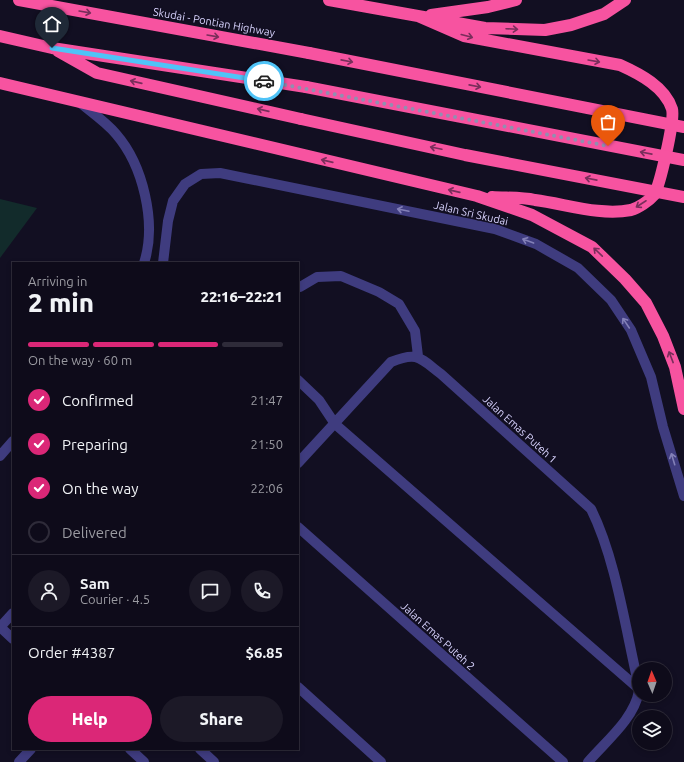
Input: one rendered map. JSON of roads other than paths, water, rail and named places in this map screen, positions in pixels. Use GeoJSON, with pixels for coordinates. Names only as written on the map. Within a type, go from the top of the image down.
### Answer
{"type":"FeatureCollection","features":[{"type":"Feature","properties":{"kind":"highway","name":"Skudai - Pontian Highway"},"geometry":{"type":"LineString","coordinates":[[19,0],[309,53],[684,127]]}},
{"type":"Feature","properties":{"kind":"highway"},"geometry":{"type":"LineString","coordinates":[[329,0],[485,28],[545,30],[571,25],[604,14],[625,0]]}},
{"type":"Feature","properties":{"kind":"highway"},"geometry":{"type":"LineString","coordinates":[[418,16],[488,7],[516,0]]}},
{"type":"Feature","properties":{"kind":"highway"},"geometry":{"type":"LineString","coordinates":[[418,16],[464,36],[620,65],[639,73],[654,85],[665,95],[672,110],[672,128],[654,195],[644,204],[633,210],[617,211],[589,209],[533,199],[477,196]]}},
{"type":"Feature","properties":{"kind":"highway"},"geometry":{"type":"LineString","coordinates":[[0,36],[52,48],[306,88],[684,160]]}},
{"type":"Feature","properties":{"kind":"highway"},"geometry":{"type":"LineString","coordinates":[[52,48],[97,73],[465,155],[684,197]]}},
{"type":"Feature","properties":{"kind":"highway"},"geometry":{"type":"LineString","coordinates":[[0,83],[477,196],[532,215],[592,248],[625,279],[646,303],[663,336],[675,367],[684,409]]}},
{"type":"Feature","properties":{"kind":"street"},"geometry":{"type":"LineString","coordinates":[[78,102],[115,132],[128,149],[140,175],[149,224],[144,262]]}},
{"type":"Feature","properties":{"kind":"street","name":"Jalan Sri Skudai"},"geometry":{"type":"LineString","coordinates":[[164,262],[168,221],[173,201],[185,184],[202,174],[220,172],[495,229],[536,244],[578,268],[611,300],[631,330],[651,377],[663,427],[684,496]]}},
{"type":"Feature","properties":{"kind":"street"},"geometry":{"type":"LineString","coordinates":[[299,462],[391,362],[406,356],[418,356],[415,331],[399,304],[379,292],[341,276],[317,277],[300,287]]}},
{"type":"Feature","properties":{"kind":"street","name":"Jalan Emas Puteh 1"},"geometry":{"type":"LineString","coordinates":[[418,356],[441,374],[591,509],[598,523],[612,568],[633,662]]}},
{"type":"Feature","properties":{"kind":"street"},"geometry":{"type":"LineString","coordinates":[[299,381],[319,400],[335,424],[632,683]]}},
{"type":"Feature","properties":{"kind":"street"},"geometry":{"type":"LineString","coordinates":[[0,456],[12,442]]}},
{"type":"Feature","properties":{"kind":"street","name":"Jalan Emas Puteh 2"},"geometry":{"type":"LineString","coordinates":[[299,528],[563,762]]}},
{"type":"Feature","properties":{"kind":"street"},"geometry":{"type":"LineString","coordinates":[[12,614],[0,627],[12,638]]}},
{"type":"Feature","properties":{"kind":"street"},"geometry":{"type":"LineString","coordinates":[[299,688],[381,762]]}},
{"type":"Feature","properties":{"kind":"street"},"geometry":{"type":"LineString","coordinates":[[588,762],[631,713],[636,702]]}},
{"type":"Feature","properties":{"kind":"street"},"geometry":{"type":"LineString","coordinates":[[19,762],[30,750]]}},
{"type":"Feature","properties":{"kind":"street"},"geometry":{"type":"LineString","coordinates":[[131,750],[144,762]]}},
{"type":"Feature","properties":{"kind":"street"},"geometry":{"type":"LineString","coordinates":[[201,750],[214,762]]}}]}
